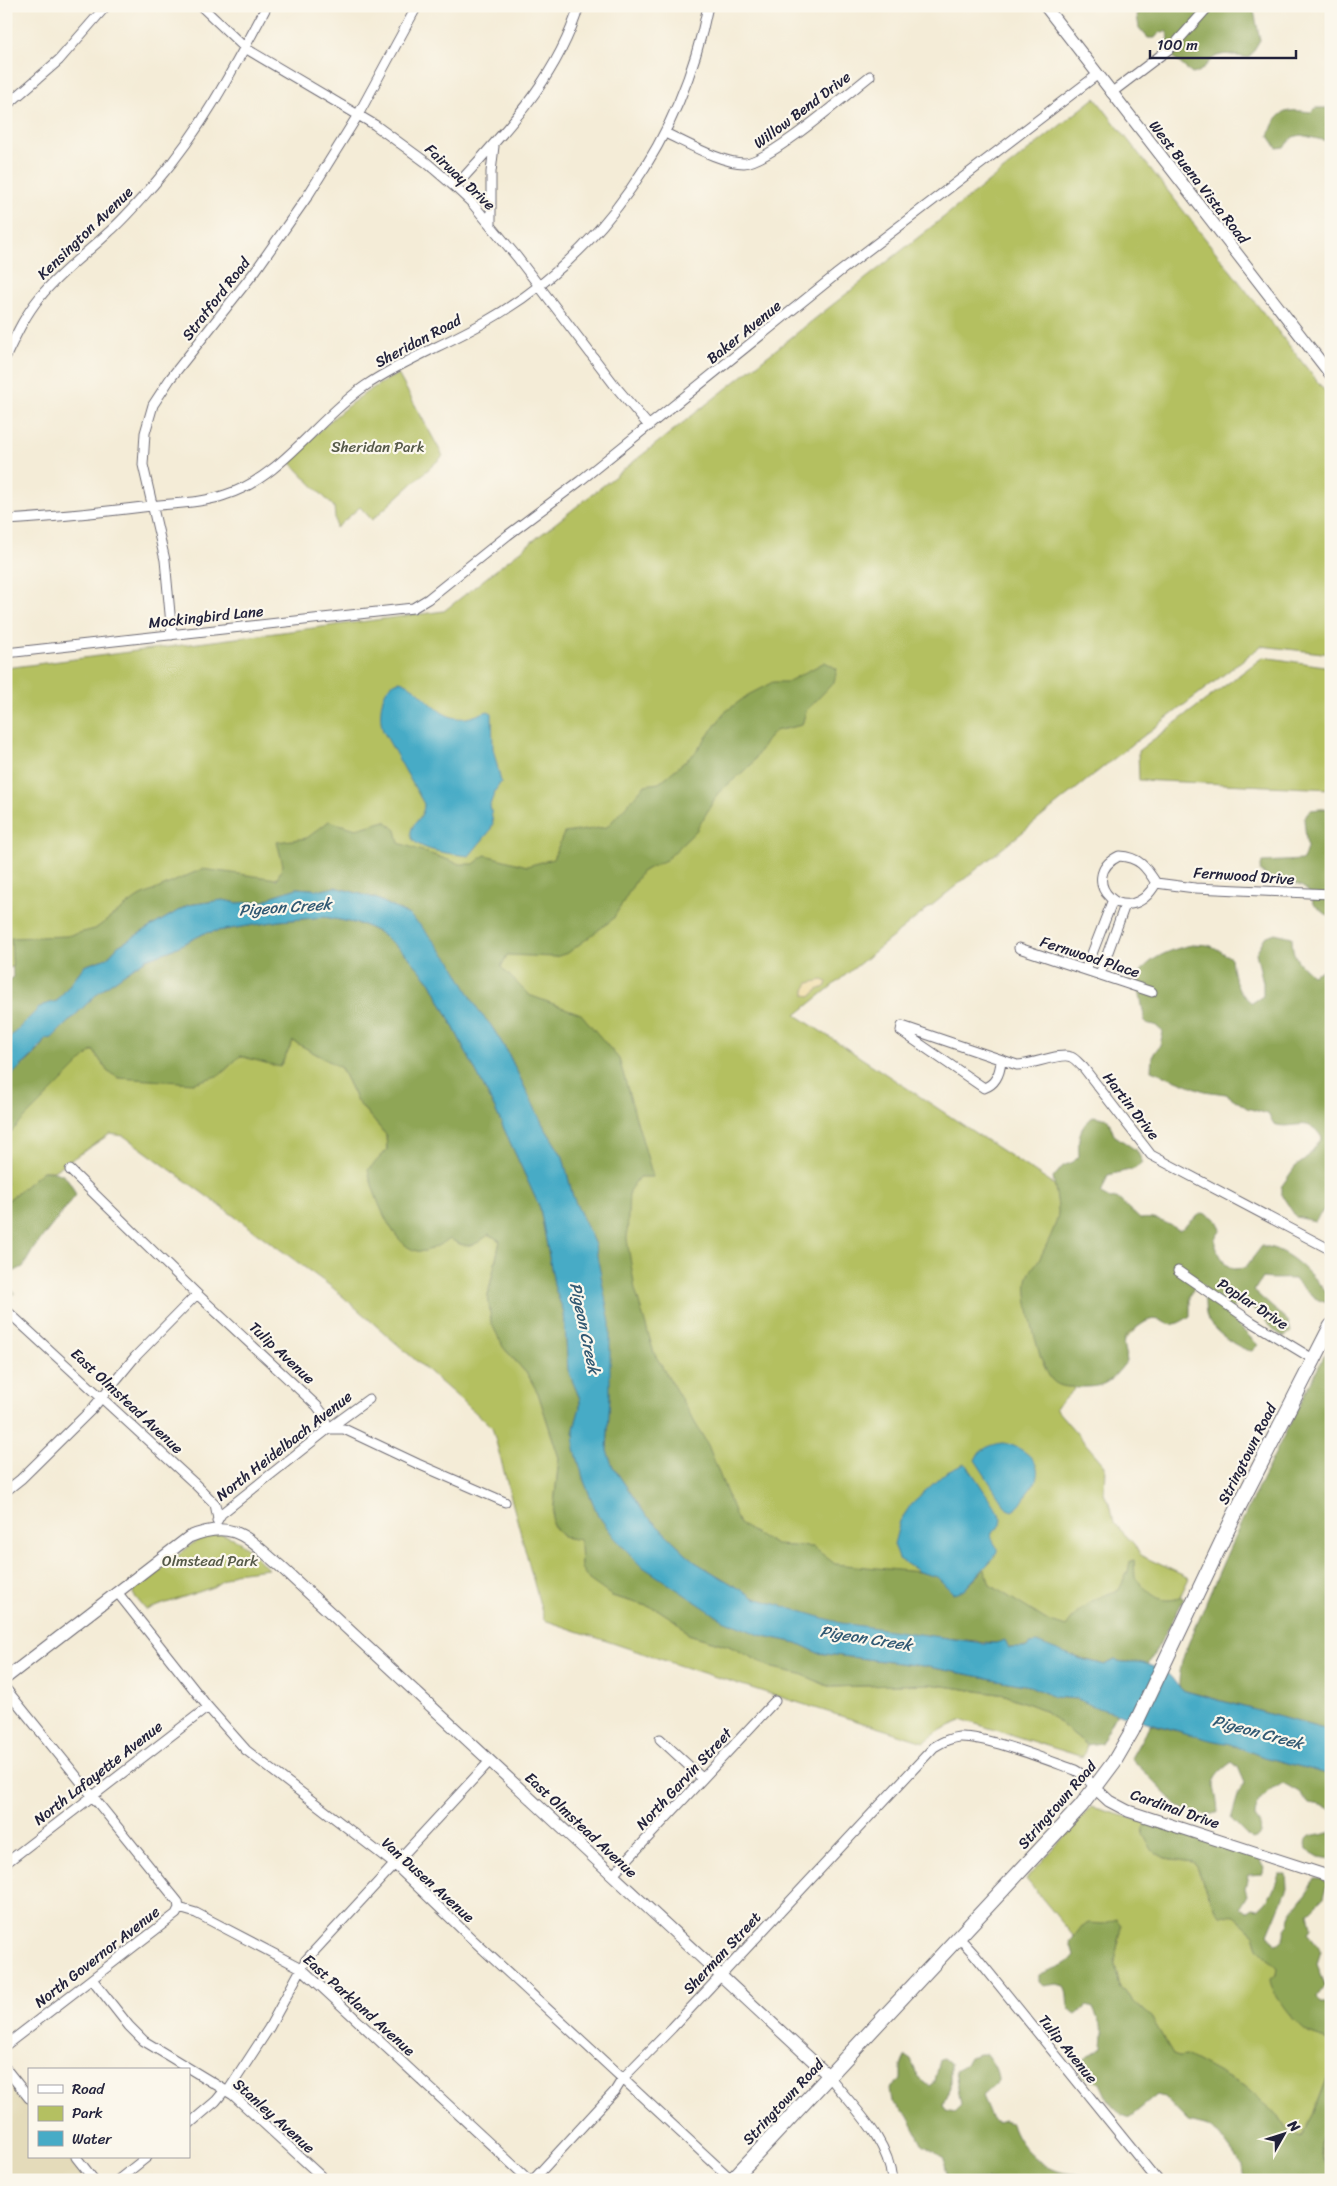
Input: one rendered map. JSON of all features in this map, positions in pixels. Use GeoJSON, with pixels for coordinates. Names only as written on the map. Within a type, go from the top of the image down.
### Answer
{"type":"FeatureCollection","features":[{"type":"Feature","properties":{"kind":"main road","name":"Stringtown Road"},"geometry":{"type":"LineString","coordinates":[[732,2180],[1025,1866],[1095,1788],[1114,1762],[1137,1721],[1233,1518],[1331,1326]]}},
{"type":"Feature","properties":{"kind":"street"},"geometry":{"type":"LineString","coordinates":[[6,106],[59,60],[106,6]]}},
{"type":"Feature","properties":{"kind":"street","name":"Fairway Drive"},"geometry":{"type":"LineString","coordinates":[[201,6],[245,48],[399,141],[455,187],[491,225],[648,426]]}},
{"type":"Feature","properties":{"kind":"street","name":"Kensington Avenue"},"geometry":{"type":"LineString","coordinates":[[6,356],[18,330],[39,298],[58,277],[110,232],[172,163],[224,88],[267,6]]}},
{"type":"Feature","properties":{"kind":"street","name":"Stratford Road"},"geometry":{"type":"LineString","coordinates":[[172,635],[165,560],[143,465],[145,433],[153,405],[170,379],[256,270],[307,197],[358,115],[417,6]]}},
{"type":"Feature","properties":{"kind":"street"},"geometry":{"type":"LineString","coordinates":[[455,187],[494,146],[546,78],[568,36],[579,6]]}},
{"type":"Feature","properties":{"kind":"street","name":"Sheridan Road"},"geometry":{"type":"LineString","coordinates":[[6,520],[88,514],[210,499],[226,495],[253,483],[285,459],[320,423],[364,387],[403,363],[486,322],[539,287],[570,260],[609,218],[638,180],[665,133],[695,62],[708,6]]}},
{"type":"Feature","properties":{"kind":"street","name":"West Buena Vista Road"},"geometry":{"type":"LineString","coordinates":[[1045,6],[1331,375]]}},
{"type":"Feature","properties":{"kind":"street"},"geometry":{"type":"LineString","coordinates":[[1112,93],[1173,46],[1209,6]]}},
{"type":"Feature","properties":{"kind":"street","name":"Baker Avenue"},"geometry":{"type":"LineString","coordinates":[[408,609],[428,599],[838,274],[1097,75]]}},
{"type":"Feature","properties":{"kind":"street","name":"Willow Bend Drive"},"geometry":{"type":"LineString","coordinates":[[665,133],[732,162],[754,162],[781,145],[870,76]]}},
{"type":"Feature","properties":{"kind":"street"},"geometry":{"type":"LineString","coordinates":[[491,225],[491,172],[494,146]]}},
{"type":"Feature","properties":{"kind":"street","name":"Mockingbird Lane"},"geometry":{"type":"LineString","coordinates":[[6,653],[408,609]]}},
{"type":"Feature","properties":{"kind":"street"},"geometry":{"type":"LineString","coordinates":[[1119,856],[1132,857],[1138,861],[1156,883],[1150,893],[1134,904],[1125,905],[1112,902],[1104,893],[1101,881],[1103,869],[1110,860],[1119,856]]}},
{"type":"Feature","properties":{"kind":"street","name":"Fernwood Drive"},"geometry":{"type":"LineString","coordinates":[[1156,883],[1204,888],[1331,894]]}},
{"type":"Feature","properties":{"kind":"street"},"geometry":{"type":"LineString","coordinates":[[1086,969],[1112,902]]}},
{"type":"Feature","properties":{"kind":"street"},"geometry":{"type":"LineString","coordinates":[[1100,974],[1125,905]]}},
{"type":"Feature","properties":{"kind":"street","name":"Fernwood Place"},"geometry":{"type":"LineString","coordinates":[[1019,948],[1152,992]]}},
{"type":"Feature","properties":{"kind":"street","name":"Hartin Drive"},"geometry":{"type":"LineString","coordinates":[[1001,1061],[1000,1072],[991,1085],[984,1088],[913,1041],[901,1031],[902,1026],[1017,1065],[1028,1065],[1057,1056],[1073,1058],[1096,1084],[1151,1155],[1331,1250]]}},
{"type":"Feature","properties":{"kind":"street","name":"Tulip Avenue"},"geometry":{"type":"LineString","coordinates":[[70,1170],[197,1294],[317,1406],[323,1414],[328,1428]]}},
{"type":"Feature","properties":{"kind":"street","name":"Poplar Drive"},"geometry":{"type":"LineString","coordinates":[[1178,1271],[1252,1322],[1313,1359]]}},
{"type":"Feature","properties":{"kind":"street"},"geometry":{"type":"LineString","coordinates":[[6,1491],[32,1469],[101,1397],[135,1357],[197,1294]]}},
{"type":"Feature","properties":{"kind":"street","name":"East Olmstead Avenue"},"geometry":{"type":"LineString","coordinates":[[6,1310],[215,1504],[216,1523],[232,1530],[263,1552],[829,2076],[864,2118],[882,2145],[892,2180]]}},
{"type":"Feature","properties":{"kind":"street","name":"North Heidelbach Avenue"},"geometry":{"type":"LineString","coordinates":[[6,1678],[189,1537],[216,1523],[221,1514],[328,1428],[369,1400]]}},
{"type":"Feature","properties":{"kind":"street"},"geometry":{"type":"LineString","coordinates":[[328,1428],[344,1429],[505,1502]]}},
{"type":"Feature","properties":{"kind":"street","name":"Van Dusen Avenue"},"geometry":{"type":"LineString","coordinates":[[117,1592],[208,1707],[246,1750],[394,1864],[732,2180]]}},
{"type":"Feature","properties":{"kind":"street"},"geometry":{"type":"LineString","coordinates":[[6,1689],[178,1902],[179,1908]]}},
{"type":"Feature","properties":{"kind":"street","name":"North Garvin Street"},"geometry":{"type":"LineString","coordinates":[[613,1875],[775,1701]]}},
{"type":"Feature","properties":{"kind":"street","name":"North Lafayette Avenue"},"geometry":{"type":"LineString","coordinates":[[6,1863],[208,1707]]}},
{"type":"Feature","properties":{"kind":"street","name":"Cardinal Drive"},"geometry":{"type":"LineString","coordinates":[[934,1747],[944,1740],[958,1737],[976,1739],[1075,1770],[1085,1776],[1109,1801],[1128,1811],[1331,1877]]}},
{"type":"Feature","properties":{"kind":"street"},"geometry":{"type":"LineString","coordinates":[[660,1740],[702,1778]]}},
{"type":"Feature","properties":{"kind":"street","name":"Sherman Street"},"geometry":{"type":"LineString","coordinates":[[533,2180],[615,2091],[623,2078],[934,1747]]}},
{"type":"Feature","properties":{"kind":"street"},"geometry":{"type":"LineString","coordinates":[[190,2123],[226,2090],[269,2028],[306,1960],[490,1761]]}},
{"type":"Feature","properties":{"kind":"street","name":"East Parkland Avenue"},"geometry":{"type":"LineString","coordinates":[[179,1908],[196,1913],[301,1968],[529,2180]]}},
{"type":"Feature","properties":{"kind":"street","name":"North Governor Avenue"},"geometry":{"type":"LineString","coordinates":[[6,2045],[176,1914],[179,1908]]}},
{"type":"Feature","properties":{"kind":"street","name":"Tulip Avenue"},"geometry":{"type":"LineString","coordinates":[[956,1939],[964,1943],[974,1954],[1157,2180]]}},
{"type":"Feature","properties":{"kind":"street","name":"Stanley Avenue"},"geometry":{"type":"LineString","coordinates":[[92,1979],[129,2026],[144,2040],[190,2068]]}},
{"type":"Feature","properties":{"kind":"street","name":"Stanley Avenue"},"geometry":{"type":"LineString","coordinates":[[190,2068],[226,2090],[325,2180]]}},
{"type":"Feature","properties":{"kind":"street"},"geometry":{"type":"LineString","coordinates":[[6,2069],[28,2097]]}},
{"type":"Feature","properties":{"kind":"street"},"geometry":{"type":"LineString","coordinates":[[77,2158],[94,2180]]}},
{"type":"Feature","properties":{"kind":"street"},"geometry":{"type":"LineString","coordinates":[[118,2180],[145,2158]]}},
{"type":"Feature","properties":{"kind":"shaded area"},"geometry":{"type":"Polygon","coordinates":[[[6,2078],[28,2106],[28,2158],[69,2158],[85,2180],[6,2180],[6,2078]]]}},
{"type":"Feature","properties":{"kind":"green space"},"geometry":{"type":"Polygon","coordinates":[[[1142,6],[1253,6],[1260,40],[1249,58],[1231,55],[1217,56],[1200,71],[1192,74],[1165,50],[1169,37],[1166,31],[1159,33],[1155,38],[1148,38],[1139,28],[1137,15],[1142,6]]]}},
{"type":"Feature","properties":{"kind":"green space"},"geometry":{"type":"Polygon","coordinates":[[[1095,98],[1331,399],[1331,654],[1261,646],[1107,764],[796,1015],[1191,1275],[1055,1408],[1105,1466],[1104,1494],[1111,1507],[1114,1523],[1134,1544],[1140,1555],[1189,1578],[1149,1662],[742,1550],[310,866],[6,969],[6,668],[444,611],[1095,98]]]}},
{"type":"Feature","properties":{"kind":"green space"},"geometry":{"type":"Polygon","coordinates":[[[1316,108],[1331,108],[1331,142],[1301,135],[1293,137],[1284,147],[1277,148],[1269,136],[1275,120],[1289,111],[1311,112],[1316,108]]]}},
{"type":"Feature","properties":{"kind":"green space","name":"Sheridan Park"},"geometry":{"type":"Polygon","coordinates":[[[398,374],[443,456],[372,520],[360,507],[336,528],[334,507],[289,461],[353,402],[382,382],[398,374]]]}},
{"type":"Feature","properties":{"kind":"green space"},"geometry":{"type":"Polygon","coordinates":[[[1263,657],[1331,667],[1331,789],[1139,780],[1138,751],[1263,657]]]}},
{"type":"Feature","properties":{"kind":"green space"},"geometry":{"type":"Polygon","coordinates":[[[825,662],[837,669],[834,682],[806,711],[802,725],[775,731],[766,741],[751,765],[718,793],[696,831],[666,860],[641,872],[613,919],[568,953],[555,957],[507,955],[501,967],[529,995],[581,1014],[619,1059],[653,1177],[639,1177],[629,1191],[627,1239],[635,1289],[654,1353],[708,1445],[739,1524],[776,1545],[813,1547],[835,1564],[919,1572],[936,1576],[946,1584],[964,1590],[985,1569],[990,1585],[1048,1621],[1066,1627],[1089,1603],[1119,1590],[1128,1571],[1130,1561],[1134,1560],[1135,1578],[1151,1593],[1161,1599],[1167,1600],[1182,1597],[1184,1599],[1148,1665],[1115,1660],[1105,1665],[1031,1644],[1023,1648],[1014,1648],[996,1643],[906,1634],[827,1621],[755,1598],[695,1562],[645,1514],[613,1467],[607,1451],[610,1394],[595,1245],[573,1197],[563,1157],[543,1125],[507,1051],[490,1024],[409,915],[375,898],[335,887],[322,890],[297,888],[273,896],[266,901],[238,903],[223,900],[188,905],[118,946],[107,958],[84,966],[57,1001],[43,1005],[6,1041],[6,981],[13,978],[11,938],[67,936],[95,929],[137,898],[202,869],[277,879],[283,865],[277,842],[307,838],[329,821],[356,829],[385,821],[396,830],[399,843],[460,864],[474,864],[485,855],[527,866],[553,859],[564,833],[607,827],[645,785],[659,783],[695,753],[725,712],[748,695],[773,682],[787,682],[825,662]]]}},
{"type":"Feature","properties":{"kind":"green space"},"geometry":{"type":"Polygon","coordinates":[[[1331,808],[1331,918],[1313,904],[1311,897],[1304,888],[1293,883],[1271,878],[1260,871],[1262,862],[1303,860],[1307,848],[1304,819],[1310,810],[1331,808]]]}},
{"type":"Feature","properties":{"kind":"green space"},"geometry":{"type":"Polygon","coordinates":[[[325,917],[364,925],[380,933],[407,955],[431,983],[495,1109],[540,1208],[555,1289],[564,1312],[568,1370],[580,1399],[580,1407],[574,1429],[575,1449],[584,1481],[598,1515],[614,1537],[641,1565],[760,1635],[797,1643],[818,1653],[923,1666],[1030,1686],[1054,1697],[1077,1699],[1117,1713],[1101,1743],[1087,1745],[1044,1710],[1005,1695],[930,1684],[830,1687],[801,1674],[773,1668],[729,1646],[688,1634],[680,1624],[657,1609],[612,1596],[589,1580],[581,1568],[580,1540],[563,1537],[552,1524],[559,1458],[538,1393],[528,1375],[503,1347],[491,1322],[488,1295],[500,1241],[489,1234],[479,1242],[471,1245],[462,1244],[450,1239],[425,1251],[414,1250],[404,1244],[395,1234],[380,1207],[368,1170],[387,1150],[386,1135],[357,1101],[341,1068],[293,1041],[280,1067],[240,1056],[220,1075],[194,1083],[119,1078],[108,1072],[93,1050],[6,1137],[6,1082],[14,1071],[41,1048],[45,1039],[52,1038],[101,990],[146,959],[169,951],[205,933],[279,921],[325,917]]]}},
{"type":"Feature","properties":{"kind":"green space"},"geometry":{"type":"Polygon","coordinates":[[[1275,933],[1292,937],[1293,950],[1297,959],[1312,975],[1331,966],[1331,1201],[1315,1221],[1296,1217],[1281,1194],[1281,1187],[1295,1167],[1306,1159],[1322,1138],[1317,1131],[1306,1125],[1281,1126],[1274,1124],[1268,1114],[1247,1108],[1226,1094],[1204,1091],[1151,1070],[1152,1056],[1160,1045],[1163,1032],[1155,1025],[1145,1023],[1140,992],[1139,977],[1142,970],[1149,963],[1168,952],[1199,944],[1216,948],[1231,958],[1236,984],[1242,994],[1252,1003],[1263,996],[1263,982],[1256,953],[1265,937],[1275,933]]]}},
{"type":"Feature","properties":{"kind":"green space"},"geometry":{"type":"Polygon","coordinates":[[[293,1041],[341,1068],[357,1101],[386,1135],[387,1150],[425,1251],[450,1239],[462,1245],[489,1234],[500,1241],[488,1295],[503,1347],[528,1375],[538,1393],[559,1458],[552,1524],[563,1537],[580,1540],[581,1568],[612,1596],[657,1609],[680,1624],[688,1634],[729,1646],[773,1668],[801,1674],[830,1687],[930,1684],[1005,1695],[1044,1710],[1087,1745],[1083,1757],[963,1720],[941,1730],[924,1742],[681,1666],[544,1620],[492,1427],[333,1288],[124,1136],[110,1134],[54,1171],[43,1171],[6,1202],[6,1137],[93,1050],[108,1072],[220,1075],[240,1056],[280,1066],[293,1041]]]}},
{"type":"Feature","properties":{"kind":"green space"},"geometry":{"type":"Polygon","coordinates":[[[1094,1116],[1108,1119],[1114,1135],[1137,1151],[1143,1163],[1134,1169],[1108,1175],[1101,1194],[1110,1199],[1117,1198],[1140,1219],[1160,1221],[1179,1230],[1203,1213],[1210,1215],[1215,1218],[1220,1226],[1221,1230],[1215,1238],[1215,1246],[1225,1264],[1233,1269],[1245,1268],[1262,1246],[1272,1248],[1291,1257],[1300,1264],[1329,1296],[1328,1303],[1313,1297],[1295,1279],[1262,1278],[1254,1291],[1288,1321],[1291,1332],[1284,1337],[1277,1333],[1261,1316],[1249,1307],[1234,1305],[1231,1318],[1258,1345],[1252,1351],[1234,1344],[1211,1324],[1206,1312],[1204,1285],[1195,1284],[1190,1297],[1190,1316],[1170,1325],[1156,1319],[1150,1320],[1144,1322],[1127,1335],[1124,1342],[1124,1350],[1127,1361],[1109,1381],[1092,1387],[1067,1387],[1055,1383],[1047,1372],[1038,1347],[1030,1317],[1027,1281],[1054,1229],[1058,1204],[1053,1178],[1063,1166],[1073,1162],[1079,1156],[1080,1133],[1094,1116]]]}},
{"type":"Feature","properties":{"kind":"green space"},"geometry":{"type":"Polygon","coordinates":[[[43,1171],[61,1174],[68,1179],[76,1195],[34,1248],[23,1267],[9,1274],[6,1281],[6,1202],[43,1171]]]}},
{"type":"Feature","properties":{"kind":"green space"},"geometry":{"type":"Polygon","coordinates":[[[6,1281],[15,1294],[6,1295],[6,1281]]]}},
{"type":"Feature","properties":{"kind":"green space"},"geometry":{"type":"Polygon","coordinates":[[[1331,1342],[1331,1731],[1179,1689],[1179,1678],[1183,1657],[1190,1639],[1232,1542],[1331,1342]]]}},
{"type":"Feature","properties":{"kind":"green space","name":"Olmstead Park"},"geometry":{"type":"Polygon","coordinates":[[[221,1534],[241,1543],[268,1569],[234,1573],[213,1587],[146,1610],[133,1594],[134,1590],[196,1541],[207,1536],[221,1534]]]}},
{"type":"Feature","properties":{"kind":"green space"},"geometry":{"type":"Polygon","coordinates":[[[1150,1724],[1230,1744],[1261,1756],[1331,1775],[1331,1810],[1326,1807],[1309,1804],[1299,1792],[1283,1783],[1264,1797],[1257,1806],[1255,1818],[1261,1829],[1258,1837],[1251,1839],[1231,1819],[1239,1792],[1245,1783],[1238,1767],[1232,1762],[1215,1779],[1218,1812],[1203,1815],[1183,1809],[1131,1758],[1150,1724]]]}},
{"type":"Feature","properties":{"kind":"green space"},"geometry":{"type":"Polygon","coordinates":[[[1091,1807],[1149,1823],[1165,1858],[1193,1862],[1197,1867],[1209,1898],[1234,1916],[1254,1934],[1258,1948],[1276,1968],[1275,1975],[1308,2033],[1327,2039],[1331,2044],[1331,2068],[1314,2113],[1302,2137],[1288,2132],[1277,2114],[1173,2054],[1151,2017],[1120,1988],[1114,1960],[1121,1932],[1101,1924],[1090,1924],[1074,1937],[1026,1879],[1091,1807]]]}},
{"type":"Feature","properties":{"kind":"green space"},"geometry":{"type":"Polygon","coordinates":[[[1149,1823],[1250,1857],[1257,1856],[1265,1868],[1262,1874],[1248,1875],[1245,1888],[1247,1895],[1240,1907],[1246,1912],[1252,1908],[1259,1909],[1263,1906],[1272,1893],[1279,1874],[1286,1874],[1287,1888],[1268,1934],[1277,1945],[1284,1938],[1285,1929],[1289,1924],[1290,1915],[1293,1910],[1316,1878],[1323,1878],[1327,1884],[1323,1898],[1308,1913],[1311,1928],[1308,1934],[1321,1951],[1317,1964],[1325,1985],[1317,1997],[1321,2003],[1331,2003],[1331,2044],[1309,2033],[1285,2009],[1271,1985],[1270,1979],[1275,1975],[1276,1968],[1258,1948],[1254,1934],[1234,1916],[1220,1915],[1209,1898],[1197,1867],[1193,1862],[1165,1858],[1152,1851],[1143,1834],[1144,1828],[1149,1823]]]}},
{"type":"Feature","properties":{"kind":"green space"},"geometry":{"type":"Polygon","coordinates":[[[1331,1832],[1331,1859],[1319,1857],[1307,1850],[1306,1844],[1309,1837],[1331,1832]]]}},
{"type":"Feature","properties":{"kind":"green space"},"geometry":{"type":"Polygon","coordinates":[[[1116,1919],[1121,1925],[1114,1960],[1120,1988],[1151,2017],[1173,2054],[1179,2056],[1186,2055],[1245,2087],[1277,2114],[1288,2132],[1301,2137],[1314,2113],[1331,2068],[1331,2119],[1322,2139],[1321,2152],[1331,2175],[1331,2180],[1244,2180],[1242,2166],[1219,2135],[1208,2127],[1188,2122],[1164,2097],[1157,2095],[1130,2117],[1114,2108],[1100,2083],[1081,2076],[1079,2071],[1082,2062],[1103,2047],[1104,2033],[1093,2008],[1087,2006],[1076,2015],[1069,2009],[1064,1986],[1057,1984],[1043,1986],[1039,1982],[1039,1975],[1067,1963],[1074,1955],[1070,1942],[1082,1926],[1089,1923],[1103,1924],[1116,1919]]]}},
{"type":"Feature","properties":{"kind":"green space"},"geometry":{"type":"Polygon","coordinates":[[[986,2054],[994,2066],[998,2077],[998,2081],[982,2096],[992,2119],[998,2123],[1004,2121],[1011,2123],[1024,2147],[1045,2165],[1061,2172],[1083,2175],[1095,2180],[948,2180],[944,2158],[923,2145],[907,2115],[892,2102],[890,2089],[901,2079],[901,2066],[905,2056],[911,2060],[918,2077],[930,2086],[935,2082],[940,2059],[944,2058],[950,2063],[950,2088],[943,2104],[946,2110],[954,2112],[961,2105],[955,2071],[964,2066],[969,2057],[986,2054]]]}},
{"type":"Feature","properties":{"kind":"green space"},"geometry":{"type":"Polygon","coordinates":[[[1331,2121],[1331,2169],[1322,2151],[1322,2140],[1331,2121]]]}},
{"type":"Feature","properties":{"kind":"sand"},"geometry":{"type":"Polygon","coordinates":[[[823,980],[827,982],[825,987],[817,990],[812,996],[805,995],[805,990],[809,983],[823,980]]]}},
{"type":"Feature","properties":{"kind":"water"},"geometry":{"type":"Polygon","coordinates":[[[400,681],[417,690],[447,715],[456,718],[466,718],[488,711],[492,713],[493,748],[501,782],[495,791],[490,805],[493,823],[490,831],[469,856],[432,850],[415,842],[411,836],[412,828],[422,814],[424,804],[381,725],[381,709],[385,694],[393,683],[400,681]]]}},
{"type":"Feature","properties":{"kind":"water","name":"Pigeon Creek"},"geometry":{"type":"Polygon","coordinates":[[[335,887],[375,898],[409,915],[420,925],[452,963],[480,1013],[490,1024],[507,1051],[543,1125],[563,1157],[573,1197],[595,1245],[610,1323],[610,1394],[607,1451],[613,1467],[645,1514],[695,1562],[755,1598],[841,1623],[982,1643],[996,1643],[1005,1640],[1009,1648],[1025,1648],[1031,1644],[1039,1643],[1078,1658],[1105,1665],[1115,1660],[1147,1664],[1168,1674],[1185,1691],[1331,1731],[1331,1775],[1261,1756],[1230,1744],[1098,1708],[1077,1699],[1054,1697],[1030,1686],[923,1666],[818,1653],[797,1643],[760,1635],[723,1620],[640,1565],[614,1537],[598,1515],[584,1481],[575,1449],[574,1429],[580,1407],[580,1399],[568,1370],[564,1312],[555,1289],[540,1208],[495,1109],[431,983],[407,955],[380,933],[364,925],[325,917],[279,921],[205,933],[169,951],[146,959],[101,990],[52,1038],[45,1039],[37,1051],[6,1082],[6,1041],[43,1005],[57,1001],[84,966],[107,958],[118,946],[188,905],[223,900],[238,903],[265,901],[273,896],[297,888],[322,890],[335,887]]]}},
{"type":"Feature","properties":{"kind":"water"},"geometry":{"type":"Polygon","coordinates":[[[1003,1443],[1015,1446],[1027,1454],[1032,1458],[1037,1469],[1034,1483],[1021,1503],[1012,1511],[1007,1509],[975,1460],[986,1448],[1003,1443]]]}},
{"type":"Feature","properties":{"kind":"water"},"geometry":{"type":"Polygon","coordinates":[[[964,1464],[967,1465],[1002,1518],[1001,1525],[992,1533],[991,1538],[998,1549],[998,1553],[964,1590],[953,1593],[937,1577],[919,1572],[899,1559],[894,1544],[900,1521],[912,1503],[945,1473],[964,1464]]]}}]}
